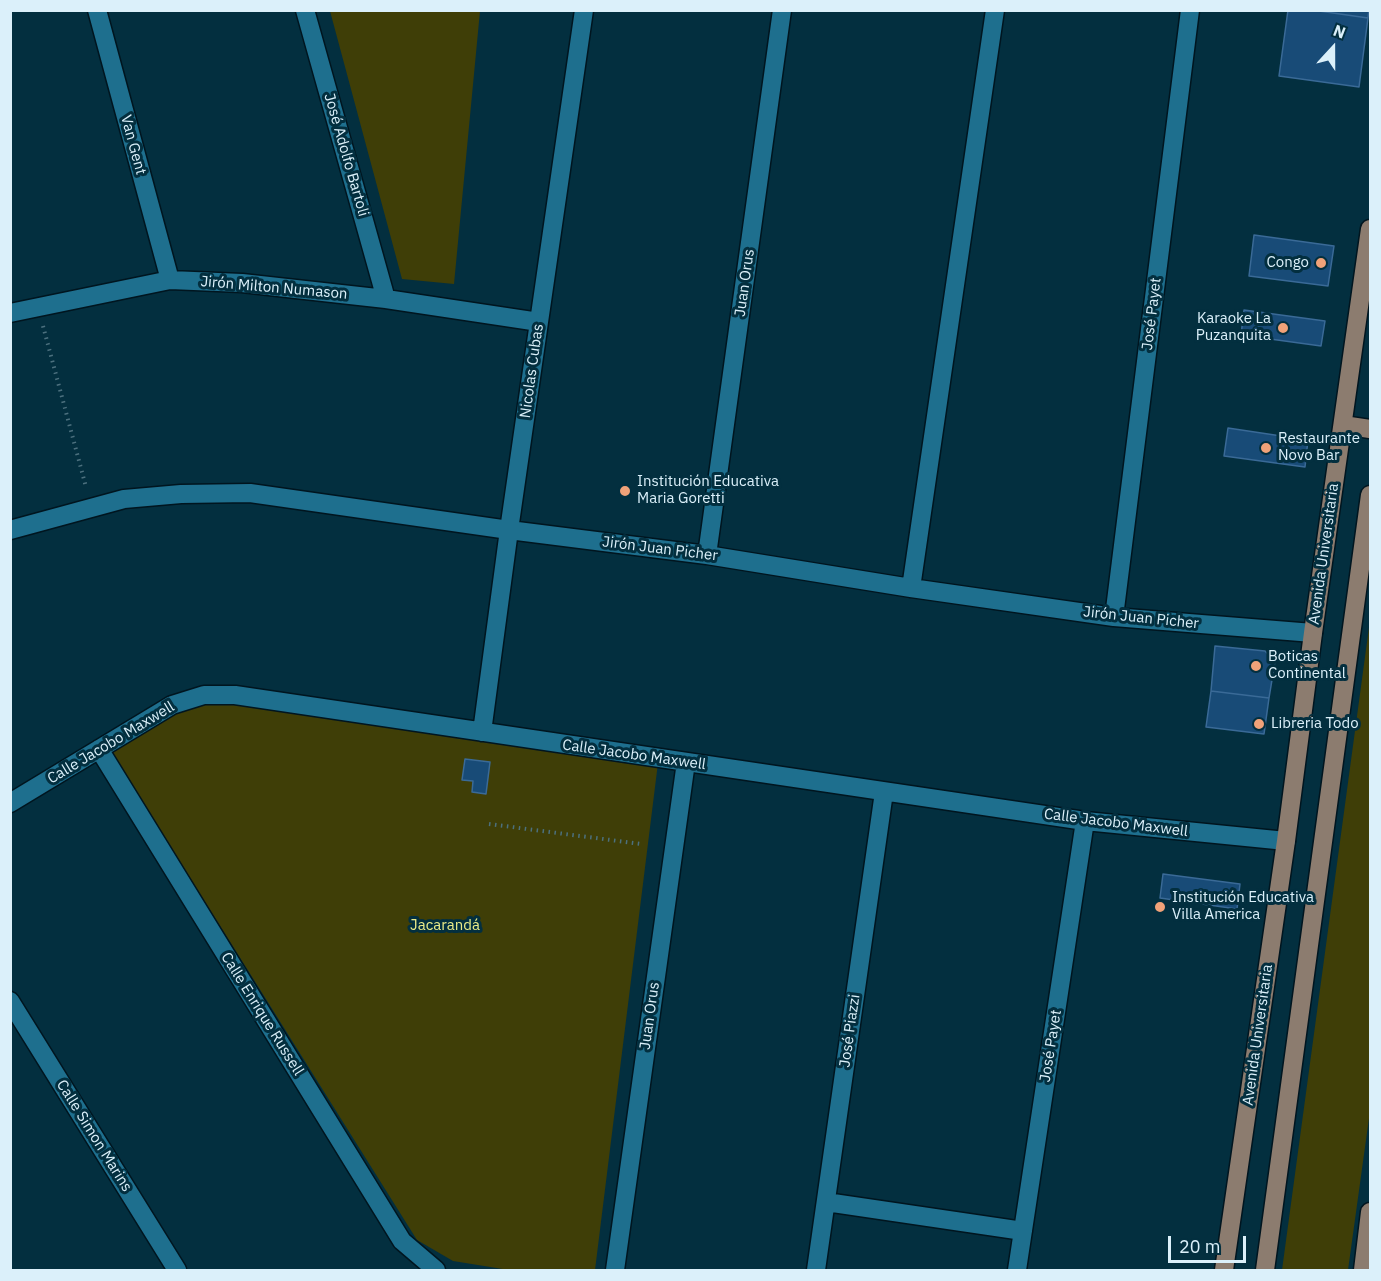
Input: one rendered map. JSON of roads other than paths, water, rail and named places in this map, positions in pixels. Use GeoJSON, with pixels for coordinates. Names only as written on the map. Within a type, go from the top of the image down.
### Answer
{"type":"FeatureCollection","features":[{"type":"Feature","properties":{"kind":"main road","name":"Avenida Universitaria"},"geometry":{"type":"LineString","coordinates":[[1224,1270],[1371,229]]}},
{"type":"Feature","properties":{"kind":"main road"},"geometry":{"type":"LineString","coordinates":[[1343,425],[1371,429]]}},
{"type":"Feature","properties":{"kind":"main road"},"geometry":{"type":"LineString","coordinates":[[1265,1270],[1371,495]]}},
{"type":"Feature","properties":{"kind":"main road"},"geometry":{"type":"LineString","coordinates":[[1362,1270],[1371,1212]]}},
{"type":"Feature","properties":{"kind":"street","name":"Van Gent"},"geometry":{"type":"LineString","coordinates":[[97,10],[170,280]]}},
{"type":"Feature","properties":{"kind":"street","name":"José Adolfo Bartoli"},"geometry":{"type":"LineString","coordinates":[[305,10],[386,299]]}},
{"type":"Feature","properties":{"kind":"street","name":"Nicolas Cubas"},"geometry":{"type":"LineString","coordinates":[[483,732],[509,530],[584,10]]}},
{"type":"Feature","properties":{"kind":"street","name":"Juan Orus"},"geometry":{"type":"LineString","coordinates":[[707,555],[782,10]]}},
{"type":"Feature","properties":{"kind":"street"},"geometry":{"type":"LineString","coordinates":[[911,588],[995,10]]}},
{"type":"Feature","properties":{"kind":"street","name":"José Payet"},"geometry":{"type":"LineString","coordinates":[[1114,617],[1190,10]]}},
{"type":"Feature","properties":{"kind":"street","name":"Jirón Milton Numason"},"geometry":{"type":"LineString","coordinates":[[10,313],[170,280],[242,283],[386,299],[539,322]]}},
{"type":"Feature","properties":{"kind":"street","name":"Jirón Juan Picher"},"geometry":{"type":"LineString","coordinates":[[10,530],[124,499],[181,494],[250,493],[509,530],[707,555],[911,588],[1114,617],[1313,633]]}},
{"type":"Feature","properties":{"kind":"street","name":"Calle Jacobo Maxwell"},"geometry":{"type":"LineString","coordinates":[[10,803],[172,705],[204,694],[235,694],[1085,821],[1286,841]]}},
{"type":"Feature","properties":{"kind":"street","name":"Calle Enrique Russell"},"geometry":{"type":"LineString","coordinates":[[99,749],[402,1241],[436,1270]]}},
{"type":"Feature","properties":{"kind":"street","name":"Juan Orus"},"geometry":{"type":"LineString","coordinates":[[615,1270],[686,762]]}},
{"type":"Feature","properties":{"kind":"street","name":"José Piazzi"},"geometry":{"type":"LineString","coordinates":[[816,1270],[884,792]]}},
{"type":"Feature","properties":{"kind":"street","name":"José Payet"},"geometry":{"type":"LineString","coordinates":[[1017,1270],[1085,821]]}},
{"type":"Feature","properties":{"kind":"street","name":"Calle Simon Marins"},"geometry":{"type":"LineString","coordinates":[[10,1001],[177,1270]]}},
{"type":"Feature","properties":{"kind":"street"},"geometry":{"type":"LineString","coordinates":[[826,1202],[1023,1230]]}},
{"type":"Feature","properties":{"kind":"place","name":"Congo"},"geometry":{"type":"Point","coordinates":[1321,263]}},
{"type":"Feature","properties":{"kind":"place","name":"Karaoke La Puzanquita"},"geometry":{"type":"Point","coordinates":[1283,328]}},
{"type":"Feature","properties":{"kind":"place","name":"Restaurante Novo Bar"},"geometry":{"type":"Point","coordinates":[1266,448]}},
{"type":"Feature","properties":{"kind":"place","name":"Institución Educativa Maria Goretti"},"geometry":{"type":"Point","coordinates":[625,491]}},
{"type":"Feature","properties":{"kind":"place","name":"Boticas Continental"},"geometry":{"type":"Point","coordinates":[1256,666]}},
{"type":"Feature","properties":{"kind":"place","name":"Libreria Todo"},"geometry":{"type":"Point","coordinates":[1259,724]}},
{"type":"Feature","properties":{"kind":"place","name":"Institución Educativa Villa America"},"geometry":{"type":"Point","coordinates":[1160,907]}},
{"type":"Feature","properties":{"kind":"park label","name":"Jacarandá"},"geometry":{"type":"Point","coordinates":[445,926]}}]}
